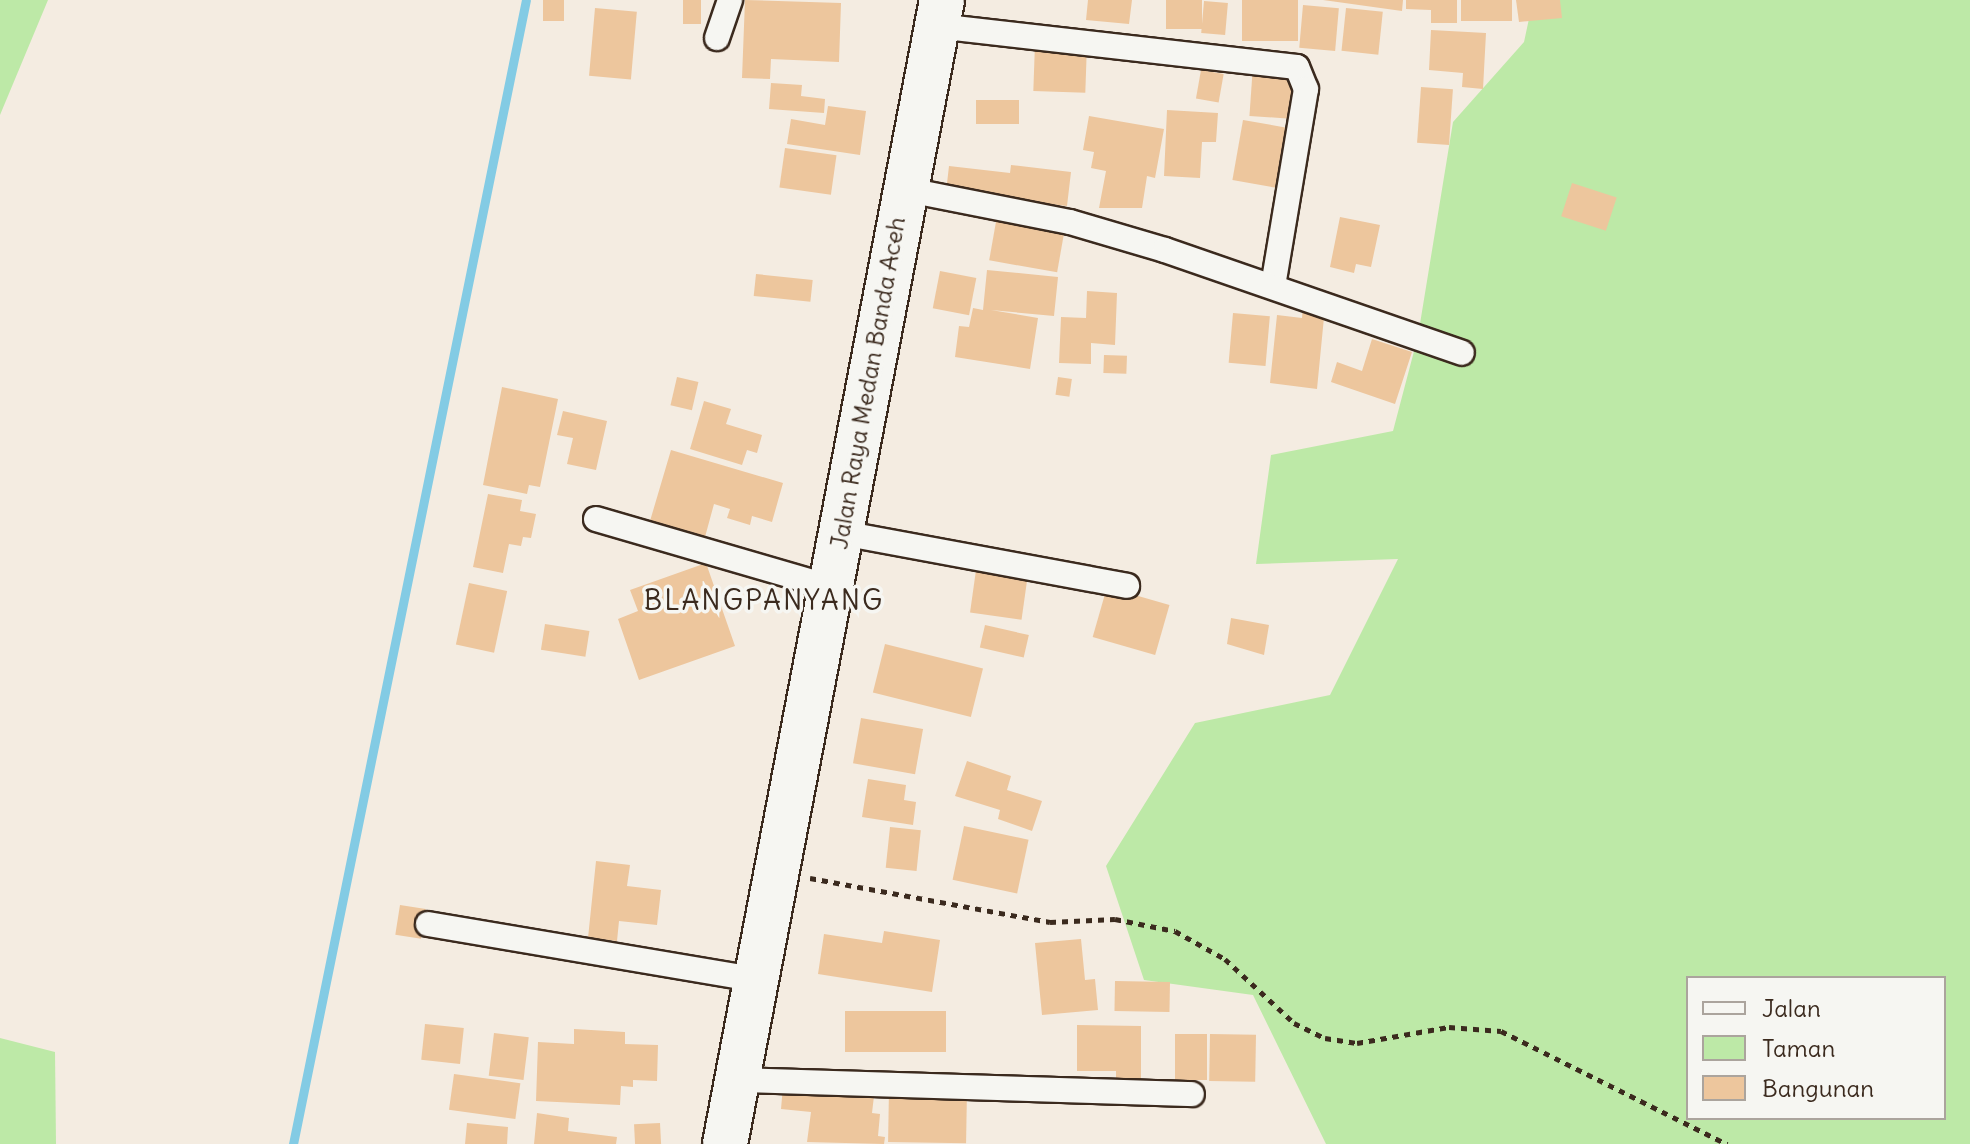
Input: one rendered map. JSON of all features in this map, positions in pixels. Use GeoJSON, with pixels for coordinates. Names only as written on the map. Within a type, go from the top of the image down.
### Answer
{"type":"FeatureCollection","features":[{"type":"Feature","properties":{"kind":"highway","name":"Jalan Raya Medan Banda Aceh"},"geometry":{"type":"LineString","coordinates":[[725,1144],[740,1080],[833,588],[903,189],[939,13]]}},
{"type":"Feature","properties":{"kind":"street"},"geometry":{"type":"LineString","coordinates":[[717,38],[730,0]]}},
{"type":"Feature","properties":{"kind":"street"},"geometry":{"type":"LineString","coordinates":[[939,13],[1297,67],[1306,89],[1273,286]]}},
{"type":"Feature","properties":{"kind":"street"},"geometry":{"type":"LineString","coordinates":[[903,189],[1070,222],[1273,286],[1462,353]]}},
{"type":"Feature","properties":{"kind":"street"},"geometry":{"type":"LineString","coordinates":[[596,519],[833,588]]}},
{"type":"Feature","properties":{"kind":"street"},"geometry":{"type":"LineString","coordinates":[[842,533],[1127,586]]}},
{"type":"Feature","properties":{"kind":"street"},"geometry":{"type":"LineString","coordinates":[[428,924],[758,980]]}},
{"type":"Feature","properties":{"kind":"street"},"geometry":{"type":"LineString","coordinates":[[740,1080],[1192,1094]]}},
{"type":"Feature","properties":{"kind":"path"},"geometry":{"type":"LineString","coordinates":[[777,872],[1050,922],[1115,919],[1175,931],[1225,959],[1294,1023],[1325,1038],[1357,1043],[1449,1027],[1501,1031],[1727,1144]]}},
{"type":"Feature","properties":{"kind":"green space"},"geometry":{"type":"Polygon","coordinates":[[[0,0],[48,0],[0,115],[0,0]]]}},
{"type":"Feature","properties":{"kind":"green space"},"geometry":{"type":"Polygon","coordinates":[[[1533,0],[1970,0],[1970,1144],[1326,1144],[1253,995],[1144,980],[1106,866],[1195,723],[1330,695],[1398,559],[1256,564],[1271,455],[1393,431],[1418,336],[1453,122],[1524,42],[1533,0]]]}},
{"type":"Feature","properties":{"kind":"green space"},"geometry":{"type":"Polygon","coordinates":[[[0,1038],[55,1052],[56,1144],[0,1144],[0,1038]]]}},
{"type":"Feature","properties":{"kind":"building"},"geometry":{"type":"Polygon","coordinates":[[[543,0],[564,0],[564,21],[543,21],[543,0]]]}},
{"type":"Feature","properties":{"kind":"building"},"geometry":{"type":"Polygon","coordinates":[[[683,0],[701,0],[701,24],[683,24],[683,0]]]}},
{"type":"Feature","properties":{"kind":"building"},"geometry":{"type":"Polygon","coordinates":[[[745,0],[841,3],[839,62],[771,59],[770,79],[742,78],[745,0]]]}},
{"type":"Feature","properties":{"kind":"building"},"geometry":{"type":"Polygon","coordinates":[[[1088,0],[1132,0],[1129,24],[1086,20],[1088,0]]]}},
{"type":"Feature","properties":{"kind":"building"},"geometry":{"type":"Polygon","coordinates":[[[1166,0],[1202,0],[1202,29],[1166,29],[1166,0]]]}},
{"type":"Feature","properties":{"kind":"building"},"geometry":{"type":"Polygon","coordinates":[[[1242,0],[1298,0],[1298,41],[1242,41],[1242,0]]]}},
{"type":"Feature","properties":{"kind":"building"},"geometry":{"type":"Polygon","coordinates":[[[1323,0],[1403,0],[1402,11],[1323,0]]]}},
{"type":"Feature","properties":{"kind":"building"},"geometry":{"type":"Polygon","coordinates":[[[1406,0],[1457,0],[1457,23],[1431,23],[1431,10],[1406,9],[1406,0]]]}},
{"type":"Feature","properties":{"kind":"building"},"geometry":{"type":"Polygon","coordinates":[[[1461,0],[1512,0],[1512,21],[1461,21],[1461,0]]]}},
{"type":"Feature","properties":{"kind":"building"},"geometry":{"type":"Polygon","coordinates":[[[1516,0],[1560,0],[1562,18],[1519,22],[1516,0]]]}},
{"type":"Feature","properties":{"kind":"building"},"geometry":{"type":"Polygon","coordinates":[[[1204,1],[1228,3],[1225,35],[1201,33],[1204,1]]]}},
{"type":"Feature","properties":{"kind":"building"},"geometry":{"type":"Polygon","coordinates":[[[1303,5],[1339,8],[1335,51],[1299,48],[1303,5]]]}},
{"type":"Feature","properties":{"kind":"building"},"geometry":{"type":"Polygon","coordinates":[[[595,8],[637,12],[631,79],[589,76],[595,8]]]}},
{"type":"Feature","properties":{"kind":"building"},"geometry":{"type":"Polygon","coordinates":[[[1346,8],[1383,12],[1378,55],[1342,51],[1346,8]]]}},
{"type":"Feature","properties":{"kind":"building"},"geometry":{"type":"Polygon","coordinates":[[[1431,30],[1486,33],[1483,89],[1462,87],[1463,73],[1429,70],[1431,30]]]}},
{"type":"Feature","properties":{"kind":"building"},"geometry":{"type":"Polygon","coordinates":[[[1035,43],[1087,45],[1085,93],[1033,91],[1035,43]]]}},
{"type":"Feature","properties":{"kind":"building"},"geometry":{"type":"Polygon","coordinates":[[[1253,65],[1294,68],[1290,119],[1249,116],[1253,65]]]}},
{"type":"Feature","properties":{"kind":"building"},"geometry":{"type":"Polygon","coordinates":[[[1201,70],[1224,74],[1219,103],[1196,99],[1201,70]]]}},
{"type":"Feature","properties":{"kind":"building"},"geometry":{"type":"Polygon","coordinates":[[[771,83],[802,85],[801,96],[825,99],[824,113],[769,109],[771,83]]]}},
{"type":"Feature","properties":{"kind":"building"},"geometry":{"type":"Polygon","coordinates":[[[1421,87],[1453,89],[1449,145],[1417,143],[1421,87]]]}},
{"type":"Feature","properties":{"kind":"building"},"geometry":{"type":"Polygon","coordinates":[[[976,100],[1019,100],[1019,124],[976,124],[976,100]]]}},
{"type":"Feature","properties":{"kind":"building"},"geometry":{"type":"Polygon","coordinates":[[[828,106],[866,111],[860,155],[787,144],[791,119],[825,125],[828,106]]]}},
{"type":"Feature","properties":{"kind":"building"},"geometry":{"type":"Polygon","coordinates":[[[1167,110],[1218,113],[1216,142],[1202,142],[1200,178],[1164,176],[1167,110]]]}},
{"type":"Feature","properties":{"kind":"building"},"geometry":{"type":"Polygon","coordinates":[[[1089,116],[1164,129],[1155,178],[1147,176],[1142,208],[1099,208],[1106,171],[1091,168],[1094,152],[1083,150],[1089,116]]]}},
{"type":"Feature","properties":{"kind":"building"},"geometry":{"type":"Polygon","coordinates":[[[1243,120],[1292,129],[1282,189],[1232,180],[1243,120]]]}},
{"type":"Feature","properties":{"kind":"building"},"geometry":{"type":"Polygon","coordinates":[[[785,148],[836,155],[831,195],[779,188],[785,148]]]}},
{"type":"Feature","properties":{"kind":"building"},"geometry":{"type":"Polygon","coordinates":[[[1011,165],[1071,172],[1067,206],[946,192],[949,166],[1010,173],[1011,165]]]}},
{"type":"Feature","properties":{"kind":"building"},"geometry":{"type":"Polygon","coordinates":[[[1572,183],[1617,198],[1606,231],[1561,216],[1572,183]]]}},
{"type":"Feature","properties":{"kind":"building"},"geometry":{"type":"Polygon","coordinates":[[[997,216],[1065,228],[1057,272],[989,260],[997,216]]]}},
{"type":"Feature","properties":{"kind":"building"},"geometry":{"type":"Polygon","coordinates":[[[1340,217],[1380,225],[1371,267],[1356,264],[1354,273],[1330,267],[1340,217]]]}},
{"type":"Feature","properties":{"kind":"building"},"geometry":{"type":"Polygon","coordinates":[[[987,270],[1058,277],[1054,316],[991,310],[1038,318],[1030,369],[955,357],[959,326],[969,327],[973,308],[983,310],[987,270]]]}},
{"type":"Feature","properties":{"kind":"building"},"geometry":{"type":"Polygon","coordinates":[[[940,271],[976,278],[969,315],[933,308],[940,271]]]}},
{"type":"Feature","properties":{"kind":"building"},"geometry":{"type":"Polygon","coordinates":[[[756,274],[813,280],[810,302],[754,296],[756,274]]]}},
{"type":"Feature","properties":{"kind":"building"},"geometry":{"type":"Polygon","coordinates":[[[1087,291],[1117,293],[1115,345],[1091,343],[1091,364],[1059,363],[1061,317],[1086,318],[1087,291]]]}},
{"type":"Feature","properties":{"kind":"building"},"geometry":{"type":"Polygon","coordinates":[[[1303,305],[1325,307],[1317,389],[1270,383],[1277,315],[1302,318],[1303,305]]]}},
{"type":"Feature","properties":{"kind":"building"},"geometry":{"type":"Polygon","coordinates":[[[1233,313],[1270,316],[1266,366],[1229,363],[1233,313]]]}},
{"type":"Feature","properties":{"kind":"building"},"geometry":{"type":"Polygon","coordinates":[[[1372,339],[1412,352],[1395,404],[1331,382],[1337,362],[1362,371],[1372,339]]]}},
{"type":"Feature","properties":{"kind":"building"},"geometry":{"type":"Polygon","coordinates":[[[1104,355],[1127,356],[1126,374],[1103,373],[1104,355]]]}},
{"type":"Feature","properties":{"kind":"building"},"geometry":{"type":"Polygon","coordinates":[[[677,377],[698,382],[692,410],[670,405],[677,377]]]}},
{"type":"Feature","properties":{"kind":"building"},"geometry":{"type":"Polygon","coordinates":[[[1058,377],[1072,379],[1069,397],[1055,395],[1058,377]]]}},
{"type":"Feature","properties":{"kind":"building"},"geometry":{"type":"Polygon","coordinates":[[[502,387],[558,399],[540,487],[529,485],[527,494],[483,485],[502,387]]]}},
{"type":"Feature","properties":{"kind":"building"},"geometry":{"type":"Polygon","coordinates":[[[704,401],[731,409],[726,424],[762,435],[757,453],[747,450],[742,465],[690,449],[704,401]]]}},
{"type":"Feature","properties":{"kind":"building"},"geometry":{"type":"Polygon","coordinates":[[[563,411],[607,421],[596,470],[567,464],[573,438],[557,435],[563,411]]]}},
{"type":"Feature","properties":{"kind":"building"},"geometry":{"type":"Polygon","coordinates":[[[671,450],[783,483],[772,522],[752,516],[750,525],[727,518],[730,509],[714,504],[705,537],[650,521],[671,450]]]}},
{"type":"Feature","properties":{"kind":"building"},"geometry":{"type":"Polygon","coordinates":[[[488,494],[522,500],[520,511],[536,514],[531,538],[523,537],[521,546],[509,544],[503,573],[473,567],[488,494]]]}},
{"type":"Feature","properties":{"kind":"building"},"geometry":{"type":"Polygon","coordinates":[[[706,563],[735,646],[639,680],[618,619],[638,611],[630,590],[706,563]]]}},
{"type":"Feature","properties":{"kind":"building"},"geometry":{"type":"Polygon","coordinates":[[[977,563],[1028,570],[1022,620],[970,613],[977,563]]]}},
{"type":"Feature","properties":{"kind":"building"},"geometry":{"type":"Polygon","coordinates":[[[469,583],[507,591],[494,653],[456,645],[469,583]]]}},
{"type":"Feature","properties":{"kind":"building"},"geometry":{"type":"Polygon","coordinates":[[[1107,587],[1169,605],[1155,655],[1093,637],[1107,587]]]}},
{"type":"Feature","properties":{"kind":"building"},"geometry":{"type":"Polygon","coordinates":[[[1231,618],[1269,625],[1264,655],[1227,644],[1231,618]]]}},
{"type":"Feature","properties":{"kind":"building"},"geometry":{"type":"Polygon","coordinates":[[[545,624],[589,631],[585,657],[541,650],[545,624]]]}},
{"type":"Feature","properties":{"kind":"building"},"geometry":{"type":"Polygon","coordinates":[[[985,625],[1029,635],[1024,658],[980,647],[985,625]]]}},
{"type":"Feature","properties":{"kind":"building"},"geometry":{"type":"Polygon","coordinates":[[[885,644],[983,668],[971,717],[873,693],[885,644]]]}},
{"type":"Feature","properties":{"kind":"building"},"geometry":{"type":"Polygon","coordinates":[[[861,718],[923,729],[915,774],[853,763],[861,718]]]}},
{"type":"Feature","properties":{"kind":"building"},"geometry":{"type":"Polygon","coordinates":[[[967,761],[1011,776],[1007,790],[1042,801],[1032,831],[998,819],[1000,810],[955,796],[967,761]]]}},
{"type":"Feature","properties":{"kind":"building"},"geometry":{"type":"Polygon","coordinates":[[[868,779],[906,785],[904,800],[916,802],[913,825],[862,817],[868,779]]]}},
{"type":"Feature","properties":{"kind":"building"},"geometry":{"type":"Polygon","coordinates":[[[964,826],[1029,840],[1017,894],[953,880],[964,826]]]}},
{"type":"Feature","properties":{"kind":"building"},"geometry":{"type":"Polygon","coordinates":[[[890,827],[921,830],[917,871],[886,868],[890,827]]]}},
{"type":"Feature","properties":{"kind":"building"},"geometry":{"type":"Polygon","coordinates":[[[596,861],[630,865],[627,886],[661,890],[657,925],[619,921],[617,941],[588,938],[596,861]]]}},
{"type":"Feature","properties":{"kind":"building"},"geometry":{"type":"Polygon","coordinates":[[[400,905],[426,909],[421,939],[395,935],[400,905]]]}},
{"type":"Feature","properties":{"kind":"building"},"geometry":{"type":"Polygon","coordinates":[[[884,931],[940,940],[932,992],[818,974],[824,934],[882,943],[884,931]]]}},
{"type":"Feature","properties":{"kind":"building"},"geometry":{"type":"Polygon","coordinates":[[[1081,939],[1085,980],[1095,979],[1098,1010],[1042,1015],[1035,943],[1081,939]]]}},
{"type":"Feature","properties":{"kind":"building"},"geometry":{"type":"Polygon","coordinates":[[[1115,981],[1170,982],[1169,1012],[1114,1011],[1115,981]]]}},
{"type":"Feature","properties":{"kind":"building"},"geometry":{"type":"Polygon","coordinates":[[[845,1011],[946,1011],[946,1052],[845,1052],[845,1011]]]}},
{"type":"Feature","properties":{"kind":"building"},"geometry":{"type":"Polygon","coordinates":[[[425,1024],[464,1028],[460,1064],[421,1060],[425,1024]]]}},
{"type":"Feature","properties":{"kind":"building"},"geometry":{"type":"Polygon","coordinates":[[[1077,1025],[1141,1026],[1141,1080],[1116,1080],[1116,1071],[1077,1071],[1077,1025]]]}},
{"type":"Feature","properties":{"kind":"building"},"geometry":{"type":"Polygon","coordinates":[[[574,1029],[625,1032],[625,1044],[658,1045],[657,1081],[633,1080],[633,1087],[621,1086],[620,1105],[536,1101],[538,1042],[574,1044],[574,1029]]]}},
{"type":"Feature","properties":{"kind":"building"},"geometry":{"type":"Polygon","coordinates":[[[494,1033],[529,1037],[523,1080],[489,1076],[494,1033]]]}},
{"type":"Feature","properties":{"kind":"building"},"geometry":{"type":"Polygon","coordinates":[[[1175,1034],[1207,1034],[1207,1080],[1175,1080],[1175,1034]]]}},
{"type":"Feature","properties":{"kind":"building"},"geometry":{"type":"Polygon","coordinates":[[[1210,1034],[1256,1035],[1255,1082],[1209,1081],[1210,1034]]]}},
{"type":"Feature","properties":{"kind":"building"},"geometry":{"type":"Polygon","coordinates":[[[454,1074],[520,1083],[515,1119],[449,1110],[454,1074]]]}},
{"type":"Feature","properties":{"kind":"building"},"geometry":{"type":"Polygon","coordinates":[[[783,1086],[874,1096],[872,1113],[880,1114],[878,1136],[885,1137],[884,1144],[807,1142],[811,1112],[781,1109],[783,1086]]]}},
{"type":"Feature","properties":{"kind":"building"},"geometry":{"type":"Polygon","coordinates":[[[889,1089],[967,1090],[966,1143],[888,1142],[889,1089]]]}},
{"type":"Feature","properties":{"kind":"building"},"geometry":{"type":"Polygon","coordinates":[[[537,1113],[569,1118],[568,1131],[617,1137],[616,1144],[534,1144],[537,1113]]]}},
{"type":"Feature","properties":{"kind":"building"},"geometry":{"type":"Polygon","coordinates":[[[467,1123],[508,1127],[507,1144],[465,1144],[467,1123]]]}},
{"type":"Feature","properties":{"kind":"building"},"geometry":{"type":"Polygon","coordinates":[[[660,1123],[661,1144],[635,1144],[634,1124],[660,1123]]]}},
{"type":"Feature","properties":{"kind":"waterway"},"geometry":{"type":"LineString","coordinates":[[293,1144],[526,0]]}},
{"type":"Feature","properties":{"kind":"district","name":"BLANGPANYANG"},"geometry":{"type":"Point","coordinates":[764,600]}}]}
